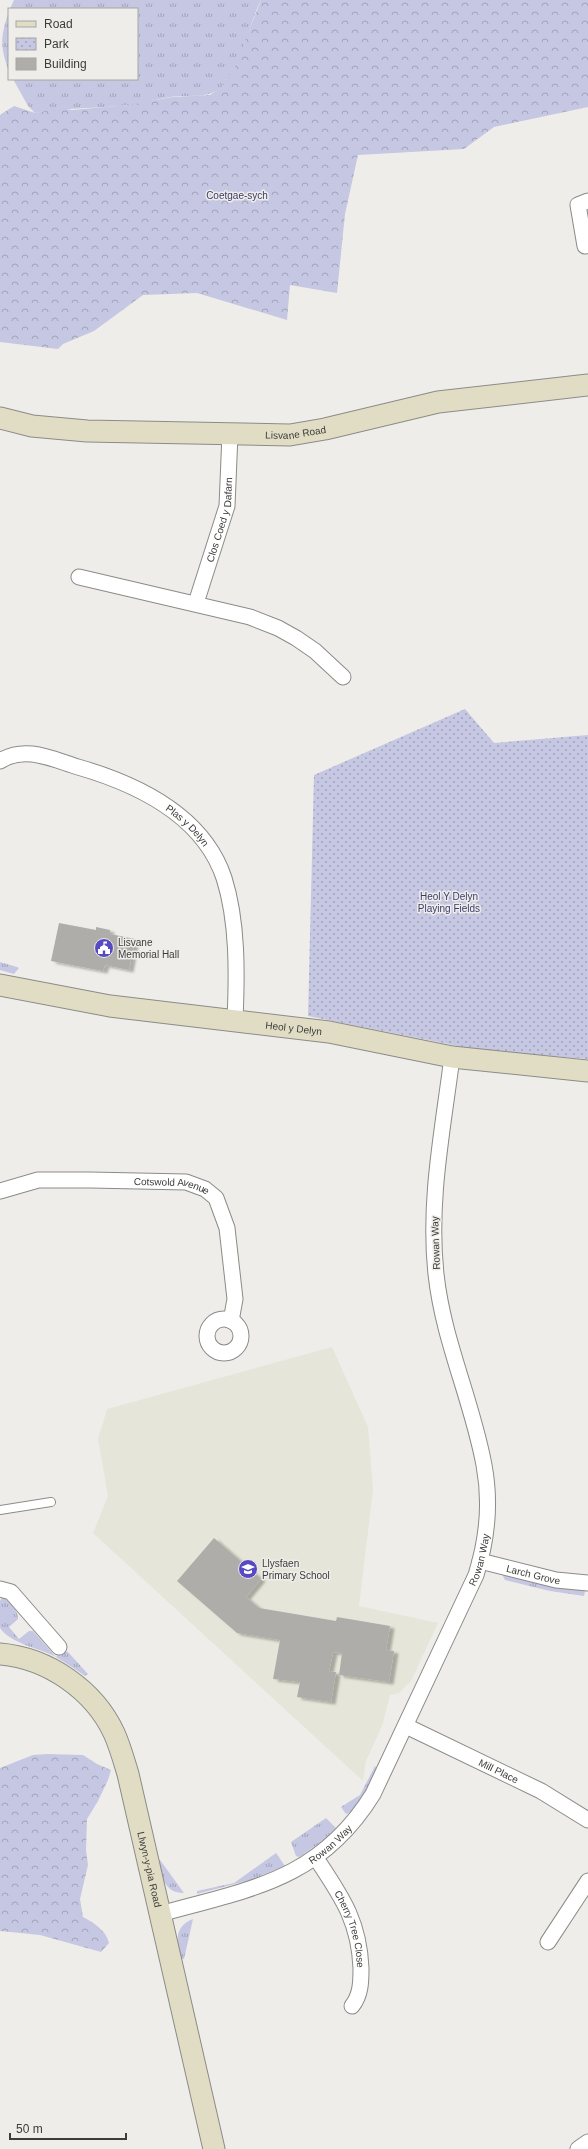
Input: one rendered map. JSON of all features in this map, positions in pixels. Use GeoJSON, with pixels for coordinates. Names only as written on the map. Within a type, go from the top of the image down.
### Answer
{"type":"FeatureCollection","features":[{"type":"Feature","properties":{"kind":"street"},"geometry":{"type":"LineString","coordinates":[[585,246],[578,205],[588,201]]}},
{"type":"Feature","properties":{"kind":"street","name":"Lisvane Road"},"geometry":{"type":"LineString","coordinates":[[0,418],[52,429],[230,434],[303,433],[438,402],[588,385]]}},
{"type":"Feature","properties":{"kind":"street","name":"Clos Coed y Dafarn"},"geometry":{"type":"LineString","coordinates":[[196,603],[227,506],[230,434]]}},
{"type":"Feature","properties":{"kind":"street"},"geometry":{"type":"LineString","coordinates":[[79,578],[196,603],[250,617],[278,628],[315,651],[343,677]]}},
{"type":"Feature","properties":{"kind":"street","name":"Plas y Delyn"},"geometry":{"type":"LineString","coordinates":[[0,761],[10,755],[33,753],[104,774],[152,796],[181,817],[192,828],[212,852],[224,879],[235,947],[235,1020]]}},
{"type":"Feature","properties":{"kind":"street","name":"Heol y Delyn"},"geometry":{"type":"LineString","coordinates":[[0,985],[110,1006],[330,1032],[452,1057],[588,1071]]}},
{"type":"Feature","properties":{"kind":"street","name":"Rowan Way"},"geometry":{"type":"LineString","coordinates":[[160,1914],[267,1884],[285,1876],[316,1858],[341,1836],[364,1809],[406,1726],[469,1593],[480,1561],[487,1524],[484,1465],[445,1321],[434,1251],[433,1219],[436,1182],[452,1057]]}},
{"type":"Feature","properties":{"kind":"street","name":"Cotswold Avenue"},"geometry":{"type":"LineString","coordinates":[[0,1191],[38,1180],[186,1182],[205,1189],[216,1198],[226,1224],[235,1299],[231,1320]]}},
{"type":"Feature","properties":{"kind":"street","name":"Larch Grove"},"geometry":{"type":"LineString","coordinates":[[480,1561],[556,1580],[588,1583]]}},
{"type":"Feature","properties":{"kind":"street"},"geometry":{"type":"LineString","coordinates":[[0,1589],[11,1592],[59,1647]]}},
{"type":"Feature","properties":{"kind":"street","name":"Llwyn-y-pia Road"},"geometry":{"type":"LineString","coordinates":[[0,1654],[33,1662],[61,1675],[88,1697],[108,1721],[115,1734],[128,1774],[214,2149]]}},
{"type":"Feature","properties":{"kind":"street","name":"Mill Place"},"geometry":{"type":"LineString","coordinates":[[406,1726],[542,1791],[588,1820]]}},
{"type":"Feature","properties":{"kind":"street","name":"Cherry Tree Close"},"geometry":{"type":"LineString","coordinates":[[316,1858],[341,1895],[352,1920],[357,1937],[360,1955],[360,1986],[356,2000],[352,2006]]}},
{"type":"Feature","properties":{"kind":"street"},"geometry":{"type":"LineString","coordinates":[[548,1942],[588,1880]]}},
{"type":"Feature","properties":{"kind":"street"},"geometry":{"type":"LineString","coordinates":[[578,2149],[588,2142]]}},
{"type":"Feature","properties":{"kind":"lane"},"geometry":{"type":"LineString","coordinates":[[0,1510],[51,1502]]}},
{"type":"Feature","properties":{"kind":"shaded area","name":"Llysfaen Primary School"},"geometry":{"type":"Polygon","coordinates":[[[332,1347],[368,1427],[373,1490],[359,1606],[438,1623],[411,1681],[399,1693],[390,1695],[382,1726],[366,1761],[363,1781],[93,1533],[108,1496],[98,1439],[107,1409],[332,1347]]]}},
{"type":"Feature","properties":{"kind":"green space"},"geometry":{"type":"Polygon","coordinates":[[[14,0],[261,0],[256,10],[236,68],[223,86],[211,93],[198,96],[170,97],[134,104],[35,113],[28,106],[14,80],[138,80],[138,8],[10,8],[14,0]]]}},
{"type":"Feature","properties":{"kind":"green space","name":"Coetgae-sych"},"geometry":{"type":"Polygon","coordinates":[[[261,0],[588,0],[588,107],[494,127],[464,149],[358,155],[345,214],[337,293],[290,285],[287,320],[197,293],[143,295],[94,331],[63,344],[58,349],[0,342],[0,115],[14,106],[35,113],[61,108],[72,110],[129,105],[172,97],[210,95],[223,86],[235,67],[261,0]]]}},
{"type":"Feature","properties":{"kind":"green space"},"geometry":{"type":"Polygon","coordinates":[[[8,14],[8,69],[2,42],[8,14]]]}},
{"type":"Feature","properties":{"kind":"green space","name":"Heol Y Delyn Playing Fields"},"geometry":{"type":"Polygon","coordinates":[[[465,709],[494,743],[588,735],[588,1059],[478,1050],[308,1016],[314,775],[465,709]]]}},
{"type":"Feature","properties":{"kind":"green space"},"geometry":{"type":"Polygon","coordinates":[[[0,962],[19,968],[14,974],[0,970],[0,962]]]}},
{"type":"Feature","properties":{"kind":"green space"},"geometry":{"type":"Polygon","coordinates":[[[502,1574],[552,1587],[583,1590],[585,1591],[584,1596],[550,1591],[505,1580],[502,1574]]]}},
{"type":"Feature","properties":{"kind":"green space"},"geometry":{"type":"Polygon","coordinates":[[[2,1597],[10,1603],[17,1613],[18,1619],[9,1627],[19,1639],[29,1631],[33,1631],[56,1657],[61,1652],[68,1652],[88,1674],[85,1676],[54,1656],[10,1638],[0,1628],[0,1601],[2,1597]]]}},
{"type":"Feature","properties":{"kind":"green space"},"geometry":{"type":"Polygon","coordinates":[[[33,1755],[83,1755],[97,1764],[111,1770],[98,1801],[87,1819],[86,1850],[88,1865],[80,1899],[83,1917],[99,1927],[105,1934],[109,1943],[101,1952],[40,1935],[0,1931],[0,1768],[33,1755]]]}},
{"type":"Feature","properties":{"kind":"green space"},"geometry":{"type":"Polygon","coordinates":[[[375,1766],[377,1769],[364,1795],[355,1808],[346,1814],[341,1807],[360,1795],[375,1766]]]}},
{"type":"Feature","properties":{"kind":"green space"},"geometry":{"type":"Polygon","coordinates":[[[326,1818],[336,1828],[324,1840],[299,1857],[296,1856],[291,1842],[326,1818]]]}},
{"type":"Feature","properties":{"kind":"green space"},"geometry":{"type":"Polygon","coordinates":[[[276,1853],[285,1866],[250,1880],[197,1894],[197,1891],[234,1883],[276,1853]]]}},
{"type":"Feature","properties":{"kind":"green space"},"geometry":{"type":"Polygon","coordinates":[[[159,1860],[184,1893],[177,1892],[168,1887],[161,1872],[159,1860]]]}},
{"type":"Feature","properties":{"kind":"green space"},"geometry":{"type":"Polygon","coordinates":[[[193,1919],[184,1959],[181,1959],[178,1947],[179,1931],[182,1926],[193,1919]]]}},
{"type":"Feature","properties":{"kind":"building"},"geometry":{"type":"Polygon","coordinates":[[[59,923],[96,930],[96,927],[110,930],[110,934],[135,939],[129,970],[105,965],[103,971],[51,961],[59,923]]]}},
{"type":"Feature","properties":{"kind":"building"},"geometry":{"type":"Polygon","coordinates":[[[214,1538],[261,1579],[246,1597],[259,1608],[336,1621],[337,1617],[390,1626],[386,1650],[394,1651],[389,1682],[339,1675],[342,1653],[333,1652],[329,1671],[336,1672],[331,1702],[297,1697],[300,1682],[273,1679],[280,1640],[237,1633],[177,1581],[214,1538]]]}},
{"type":"Feature","properties":{"kind":"place","name":"Lisvane Memorial Hall"},"geometry":{"type":"Point","coordinates":[104,948]}},
{"type":"Feature","properties":{"kind":"place","name":"Llysfaen Primary School"},"geometry":{"type":"Point","coordinates":[248,1569]}}]}
